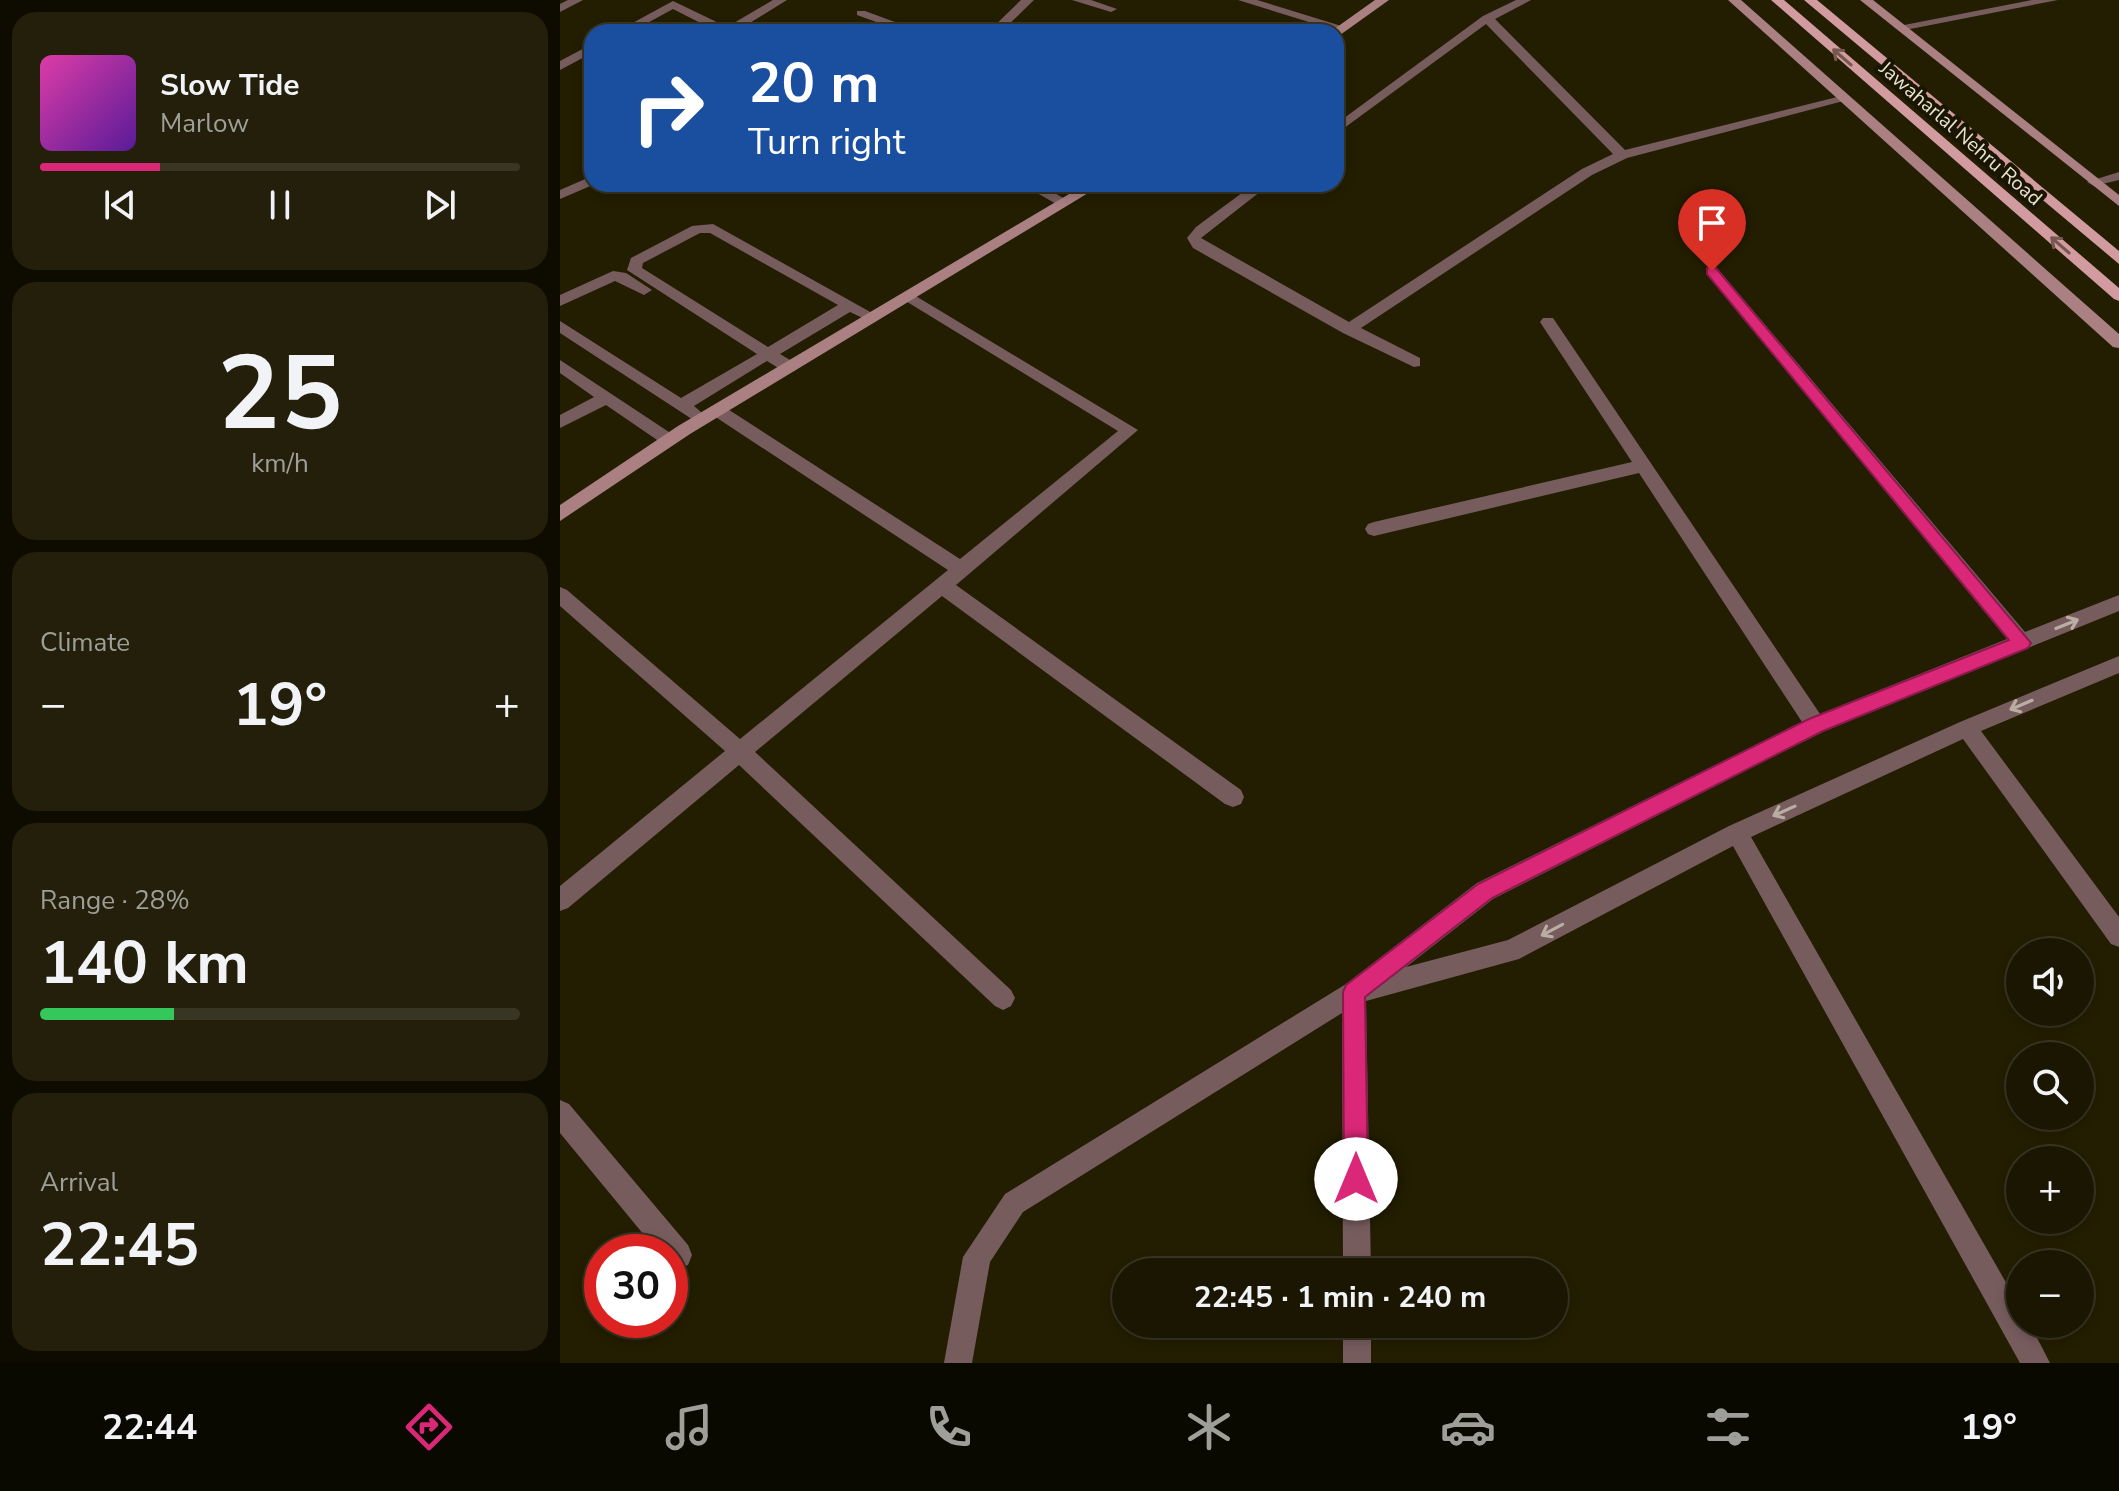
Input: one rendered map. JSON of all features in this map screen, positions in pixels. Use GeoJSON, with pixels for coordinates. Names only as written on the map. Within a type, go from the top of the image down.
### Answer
{"type":"FeatureCollection","features":[{"type":"Feature","properties":{"kind":"main road","name":"Jawaharlal Nehru Road"},"geometry":{"type":"LineString","coordinates":[[1777,0],[2119,296]]}},
{"type":"Feature","properties":{"kind":"main road","name":"Jawaharlal Nehru Road"},"geometry":{"type":"LineString","coordinates":[[1810,0],[2119,259]]}},
{"type":"Feature","properties":{"kind":"street"},"geometry":{"type":"LineString","coordinates":[[560,9],[577,0]]}},
{"type":"Feature","properties":{"kind":"street"},"geometry":{"type":"LineString","coordinates":[[740,24],[781,0]]}},
{"type":"Feature","properties":{"kind":"street"},"geometry":{"type":"LineString","coordinates":[[1002,24],[1028,0]]}},
{"type":"Feature","properties":{"kind":"street"},"geometry":{"type":"LineString","coordinates":[[1078,0],[1111,9]]}},
{"type":"Feature","properties":{"kind":"street"},"geometry":{"type":"LineString","coordinates":[[1244,0],[1320,24]]}},
{"type":"Feature","properties":{"kind":"street"},"geometry":{"type":"LineString","coordinates":[[1344,27],[1383,0]]}},
{"type":"Feature","properties":{"kind":"street"},"geometry":{"type":"LineString","coordinates":[[1344,124],[1487,18],[1525,0]]}},
{"type":"Feature","properties":{"kind":"street"},"geometry":{"type":"LineString","coordinates":[[1734,0],[2119,343]]}},
{"type":"Feature","properties":{"kind":"street"},"geometry":{"type":"LineString","coordinates":[[1866,0],[2119,202]]}},
{"type":"Feature","properties":{"kind":"street"},"geometry":{"type":"LineString","coordinates":[[1979,0],[1992,10]]}},
{"type":"Feature","properties":{"kind":"street"},"geometry":{"type":"LineString","coordinates":[[1900,27],[2052,0]]}},
{"type":"Feature","properties":{"kind":"street"},"geometry":{"type":"LineString","coordinates":[[635,24],[669,2],[712,24]]}},
{"type":"Feature","properties":{"kind":"street"},"geometry":{"type":"LineString","coordinates":[[861,13],[893,24]]}},
{"type":"Feature","properties":{"kind":"street"},"geometry":{"type":"LineString","coordinates":[[1487,18],[1622,155]]}},
{"type":"Feature","properties":{"kind":"street"},"geometry":{"type":"LineString","coordinates":[[560,66],[584,52]]}},
{"type":"Feature","properties":{"kind":"street"},"geometry":{"type":"LineString","coordinates":[[1349,329],[1587,172],[1622,155],[1845,99]]}},
{"type":"Feature","properties":{"kind":"street"},"geometry":{"type":"LineString","coordinates":[[2094,182],[2119,176]]}},
{"type":"Feature","properties":{"kind":"street"},"geometry":{"type":"LineString","coordinates":[[560,195],[584,184]]}},
{"type":"Feature","properties":{"kind":"street"},"geometry":{"type":"LineString","coordinates":[[1044,192],[1065,203]]}},
{"type":"Feature","properties":{"kind":"street"},"geometry":{"type":"LineString","coordinates":[[560,514],[709,415],[1083,192]]}},
{"type":"Feature","properties":{"kind":"street"},"geometry":{"type":"LineString","coordinates":[[1252,192],[1201,230],[1194,238],[1198,245],[1414,362]]}},
{"type":"Feature","properties":{"kind":"street"},"geometry":{"type":"LineString","coordinates":[[785,370],[634,270],[636,261],[697,229],[713,228],[873,318]]}},
{"type":"Feature","properties":{"kind":"street"},"geometry":{"type":"LineString","coordinates":[[1712,271],[2022,643]]}},
{"type":"Feature","properties":{"kind":"street"},"geometry":{"type":"LineString","coordinates":[[560,301],[605,277],[621,276],[764,357]]}},
{"type":"Feature","properties":{"kind":"street"},"geometry":{"type":"LineString","coordinates":[[560,900],[1130,430],[909,297]]}},
{"type":"Feature","properties":{"kind":"street"},"geometry":{"type":"LineString","coordinates":[[681,406],[850,305]]}},
{"type":"Feature","properties":{"kind":"street"},"geometry":{"type":"LineString","coordinates":[[1548,322],[1816,725]]}},
{"type":"Feature","properties":{"kind":"street"},"geometry":{"type":"LineString","coordinates":[[560,326],[681,406],[709,415],[961,569]]}},
{"type":"Feature","properties":{"kind":"street"},"geometry":{"type":"LineString","coordinates":[[560,365],[669,440]]}},
{"type":"Feature","properties":{"kind":"street"},"geometry":{"type":"LineString","coordinates":[[560,422],[607,397]]}},
{"type":"Feature","properties":{"kind":"street"},"geometry":{"type":"LineString","coordinates":[[1374,529],[1644,465]]}},
{"type":"Feature","properties":{"kind":"street"},"geometry":{"type":"LineString","coordinates":[[942,585],[1233,797]]}},
{"type":"Feature","properties":{"kind":"street"},"geometry":{"type":"LineString","coordinates":[[560,595],[740,752],[1003,998]]}},
{"type":"Feature","properties":{"kind":"street"},"geometry":{"type":"LineString","coordinates":[[958,1363],[977,1257],[1014,1203],[1354,992],[1485,891],[1816,725],[2119,603]]}},
{"type":"Feature","properties":{"kind":"street"},"geometry":{"type":"LineString","coordinates":[[1354,992],[1511,951],[1737,833],[1967,728],[2119,664]]}},
{"type":"Feature","properties":{"kind":"street"},"geometry":{"type":"LineString","coordinates":[[1967,728],[2119,936]]}},
{"type":"Feature","properties":{"kind":"street"},"geometry":{"type":"LineString","coordinates":[[1737,833],[2036,1363]]}},
{"type":"Feature","properties":{"kind":"street"},"geometry":{"type":"LineString","coordinates":[[1354,992],[1357,1258]]}},
{"type":"Feature","properties":{"kind":"street"},"geometry":{"type":"LineString","coordinates":[[560,1113],[661,1234]]}},
{"type":"Feature","properties":{"kind":"street"},"geometry":{"type":"LineString","coordinates":[[1357,1338],[1357,1363]]}},
{"type":"Feature","properties":{"kind":"route"},"geometry":{"type":"LineString","coordinates":[[1356,1179],[1354,992],[1485,891],[1816,725],[2022,643],[1712,271]]}}]}
